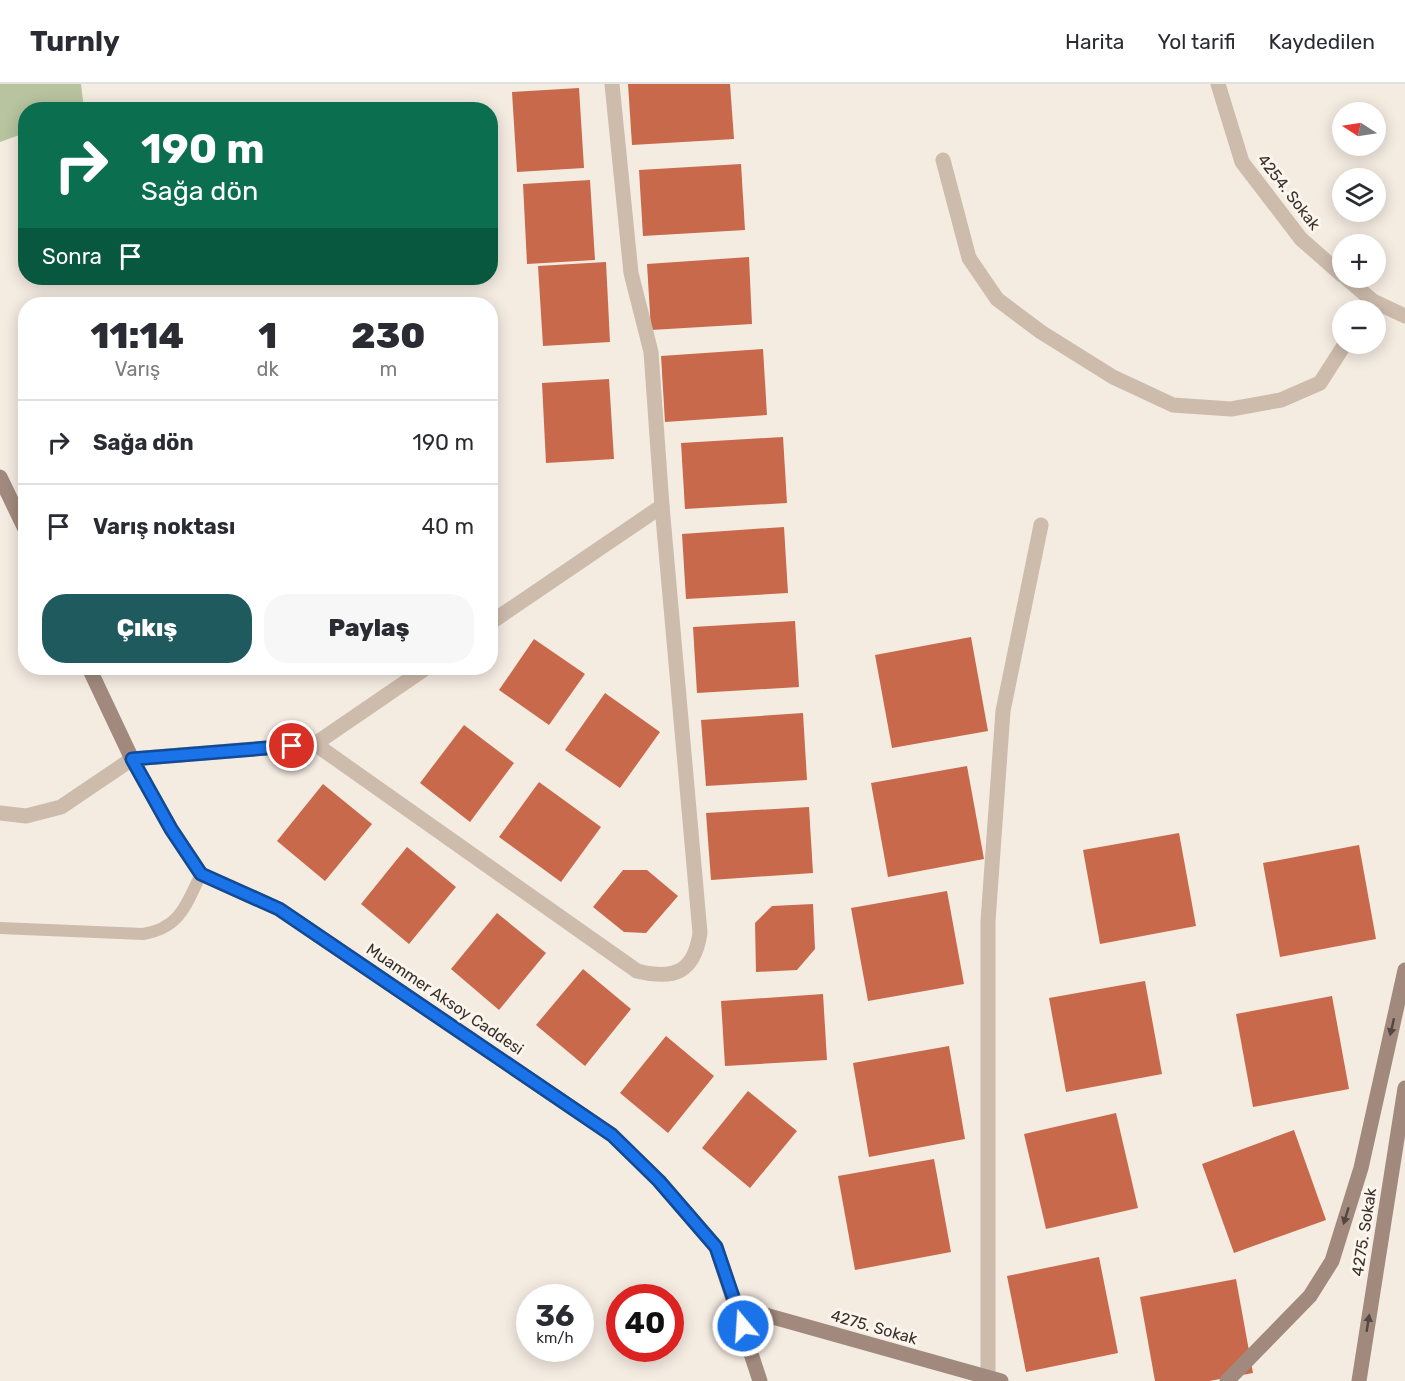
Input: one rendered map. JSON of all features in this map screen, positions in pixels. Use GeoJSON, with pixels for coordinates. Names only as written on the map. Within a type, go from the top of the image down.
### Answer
{"type":"FeatureCollection","features":[{"type":"Feature","properties":{"kind":"street"},"geometry":{"type":"LineString","coordinates":[[315,744],[637,971],[653,975],[674,974],[691,962],[698,951],[700,933],[662,506],[651,352],[631,273],[612,84]]}},
{"type":"Feature","properties":{"kind":"street","name":"4254. Sokak"},"geometry":{"type":"LineString","coordinates":[[1218,84],[1242,162],[1301,239],[1332,266]]}},
{"type":"Feature","properties":{"kind":"street"},"geometry":{"type":"LineString","coordinates":[[943,160],[969,258],[997,299],[1041,332],[1113,377],[1173,405],[1231,409],[1281,400],[1320,383],[1339,354]]}},
{"type":"Feature","properties":{"kind":"street","name":"4254. Sokak"},"geometry":{"type":"LineString","coordinates":[[1354,288],[1365,300]]}},
{"type":"Feature","properties":{"kind":"street","name":"4254. Sokak"},"geometry":{"type":"LineString","coordinates":[[1386,311],[1405,316]]}},
{"type":"Feature","properties":{"kind":"street"},"geometry":{"type":"LineString","coordinates":[[0,477],[18,514]]}},
{"type":"Feature","properties":{"kind":"street"},"geometry":{"type":"LineString","coordinates":[[498,619],[662,506]]}},
{"type":"Feature","properties":{"kind":"street"},"geometry":{"type":"LineString","coordinates":[[992,1380],[988,921],[1003,711],[1041,525]]}},
{"type":"Feature","properties":{"kind":"street"},"geometry":{"type":"LineString","coordinates":[[92,675],[132,759],[171,829],[201,874]]}},
{"type":"Feature","properties":{"kind":"street"},"geometry":{"type":"LineString","coordinates":[[0,813],[26,816],[61,807],[132,759],[315,744],[416,675]]}},
{"type":"Feature","properties":{"kind":"street","name":"Muammer Aksoy Caddesi"},"geometry":{"type":"LineString","coordinates":[[201,874],[279,909],[612,1135],[659,1181],[716,1247],[760,1381]]}},
{"type":"Feature","properties":{"kind":"street"},"geometry":{"type":"LineString","coordinates":[[1227,1381],[1310,1296],[1332,1261],[1361,1168],[1405,970]]}},
{"type":"Feature","properties":{"kind":"street","name":"4275. Sokak"},"geometry":{"type":"LineString","coordinates":[[1359,1381],[1405,1088]]}},
{"type":"Feature","properties":{"kind":"street","name":"4275. Sokak"},"geometry":{"type":"LineString","coordinates":[[737,1307],[992,1380]]}},
{"type":"Feature","properties":{"kind":"lane"},"geometry":{"type":"LineString","coordinates":[[0,928],[143,934],[154,932],[180,916],[201,874]]}},
{"type":"Feature","properties":{"kind":"green space"},"geometry":{"type":"Polygon","coordinates":[[[0,84],[81,84],[83,102],[18,102],[18,136],[0,142],[0,84]]]}},
{"type":"Feature","properties":{"kind":"building"},"geometry":{"type":"Polygon","coordinates":[[[628,84],[730,84],[734,139],[632,145],[628,84]]]}},
{"type":"Feature","properties":{"kind":"building"},"geometry":{"type":"Polygon","coordinates":[[[579,88],[584,168],[517,172],[512,92],[579,88]]]}},
{"type":"Feature","properties":{"kind":"building"},"geometry":{"type":"Polygon","coordinates":[[[741,164],[745,230],[643,236],[639,170],[741,164]]]}},
{"type":"Feature","properties":{"kind":"building"},"geometry":{"type":"Polygon","coordinates":[[[590,180],[595,260],[527,264],[523,184],[590,180]]]}},
{"type":"Feature","properties":{"kind":"building"},"geometry":{"type":"Polygon","coordinates":[[[749,257],[752,324],[651,330],[647,264],[749,257]]]}},
{"type":"Feature","properties":{"kind":"building"},"geometry":{"type":"Polygon","coordinates":[[[606,262],[610,342],[543,346],[538,266],[606,262]]]}},
{"type":"Feature","properties":{"kind":"building"},"geometry":{"type":"Polygon","coordinates":[[[763,349],[767,415],[665,422],[661,356],[763,349]]]}},
{"type":"Feature","properties":{"kind":"building"},"geometry":{"type":"Polygon","coordinates":[[[609,379],[614,459],[546,463],[542,383],[609,379]]]}},
{"type":"Feature","properties":{"kind":"building"},"geometry":{"type":"Polygon","coordinates":[[[783,437],[787,503],[685,509],[681,443],[783,437]]]}},
{"type":"Feature","properties":{"kind":"building"},"geometry":{"type":"Polygon","coordinates":[[[784,527],[788,593],[686,599],[682,534],[784,527]]]}},
{"type":"Feature","properties":{"kind":"building"},"geometry":{"type":"Polygon","coordinates":[[[795,621],[799,687],[697,693],[693,627],[795,621]]]}},
{"type":"Feature","properties":{"kind":"building"},"geometry":{"type":"Polygon","coordinates":[[[971,637],[988,731],[892,748],[875,655],[971,637]]]}},
{"type":"Feature","properties":{"kind":"building"},"geometry":{"type":"Polygon","coordinates":[[[534,639],[585,674],[549,725],[499,690],[534,639]]]}},
{"type":"Feature","properties":{"kind":"building"},"geometry":{"type":"Polygon","coordinates":[[[605,693],[660,732],[620,788],[565,750],[605,693]]]}},
{"type":"Feature","properties":{"kind":"building"},"geometry":{"type":"Polygon","coordinates":[[[803,713],[807,780],[706,786],[701,720],[803,713]]]}},
{"type":"Feature","properties":{"kind":"building"},"geometry":{"type":"Polygon","coordinates":[[[464,725],[514,763],[470,822],[420,783],[464,725]]]}},
{"type":"Feature","properties":{"kind":"building"},"geometry":{"type":"Polygon","coordinates":[[[967,766],[984,859],[888,877],[871,783],[967,766]]]}},
{"type":"Feature","properties":{"kind":"building"},"geometry":{"type":"Polygon","coordinates":[[[539,782],[601,827],[561,882],[499,837],[539,782]]]}},
{"type":"Feature","properties":{"kind":"building"},"geometry":{"type":"Polygon","coordinates":[[[323,784],[372,824],[325,881],[277,841],[323,784]]]}},
{"type":"Feature","properties":{"kind":"building"},"geometry":{"type":"Polygon","coordinates":[[[809,807],[813,873],[711,880],[706,813],[809,807]]]}},
{"type":"Feature","properties":{"kind":"building"},"geometry":{"type":"Polygon","coordinates":[[[1179,833],[1196,926],[1100,944],[1083,850],[1179,833]]]}},
{"type":"Feature","properties":{"kind":"building"},"geometry":{"type":"Polygon","coordinates":[[[1359,845],[1376,939],[1280,957],[1263,863],[1359,845]]]}},
{"type":"Feature","properties":{"kind":"building"},"geometry":{"type":"Polygon","coordinates":[[[407,847],[456,887],[409,944],[361,904],[407,847]]]}},
{"type":"Feature","properties":{"kind":"building"},"geometry":{"type":"Polygon","coordinates":[[[623,870],[647,870],[678,896],[646,933],[624,932],[593,907],[623,870]]]}},
{"type":"Feature","properties":{"kind":"building"},"geometry":{"type":"Polygon","coordinates":[[[947,891],[964,984],[868,1001],[851,908],[947,891]]]}},
{"type":"Feature","properties":{"kind":"building"},"geometry":{"type":"Polygon","coordinates":[[[813,904],[815,949],[797,970],[756,972],[755,923],[772,906],[813,904]]]}},
{"type":"Feature","properties":{"kind":"building"},"geometry":{"type":"Polygon","coordinates":[[[497,913],[546,953],[499,1010],[451,969],[497,913]]]}},
{"type":"Feature","properties":{"kind":"building"},"geometry":{"type":"Polygon","coordinates":[[[583,969],[631,1009],[585,1066],[536,1025],[583,969]]]}},
{"type":"Feature","properties":{"kind":"building"},"geometry":{"type":"Polygon","coordinates":[[[1145,981],[1162,1074],[1066,1092],[1049,998],[1145,981]]]}},
{"type":"Feature","properties":{"kind":"building"},"geometry":{"type":"Polygon","coordinates":[[[823,994],[827,1060],[725,1066],[721,1001],[823,994]]]}},
{"type":"Feature","properties":{"kind":"building"},"geometry":{"type":"Polygon","coordinates":[[[1332,996],[1349,1089],[1253,1107],[1236,1014],[1332,996]]]}},
{"type":"Feature","properties":{"kind":"building"},"geometry":{"type":"Polygon","coordinates":[[[666,1036],[714,1076],[668,1133],[620,1093],[666,1036]]]}},
{"type":"Feature","properties":{"kind":"building"},"geometry":{"type":"Polygon","coordinates":[[[949,1046],[965,1139],[869,1157],[853,1063],[949,1046]]]}},
{"type":"Feature","properties":{"kind":"building"},"geometry":{"type":"Polygon","coordinates":[[[748,1091],[797,1131],[750,1188],[702,1148],[748,1091]]]}},
{"type":"Feature","properties":{"kind":"building"},"geometry":{"type":"Polygon","coordinates":[[[1116,1113],[1138,1208],[1046,1229],[1024,1134],[1116,1113]]]}},
{"type":"Feature","properties":{"kind":"building"},"geometry":{"type":"Polygon","coordinates":[[[1294,1130],[1326,1220],[1234,1253],[1202,1164],[1294,1130]]]}},
{"type":"Feature","properties":{"kind":"building"},"geometry":{"type":"Polygon","coordinates":[[[934,1159],[951,1252],[855,1270],[838,1176],[934,1159]]]}},
{"type":"Feature","properties":{"kind":"building"},"geometry":{"type":"Polygon","coordinates":[[[1099,1257],[1118,1353],[1026,1372],[1007,1276],[1099,1257]]]}},
{"type":"Feature","properties":{"kind":"building"},"geometry":{"type":"Polygon","coordinates":[[[1236,1279],[1253,1373],[1209,1381],[1155,1381],[1140,1297],[1236,1279]]]}},
{"type":"Feature","properties":{"kind":"route"},"geometry":{"type":"LineString","coordinates":[[292,746],[132,759],[171,829],[201,874],[279,909],[612,1135],[659,1181],[716,1247],[743,1326]]}}]}
